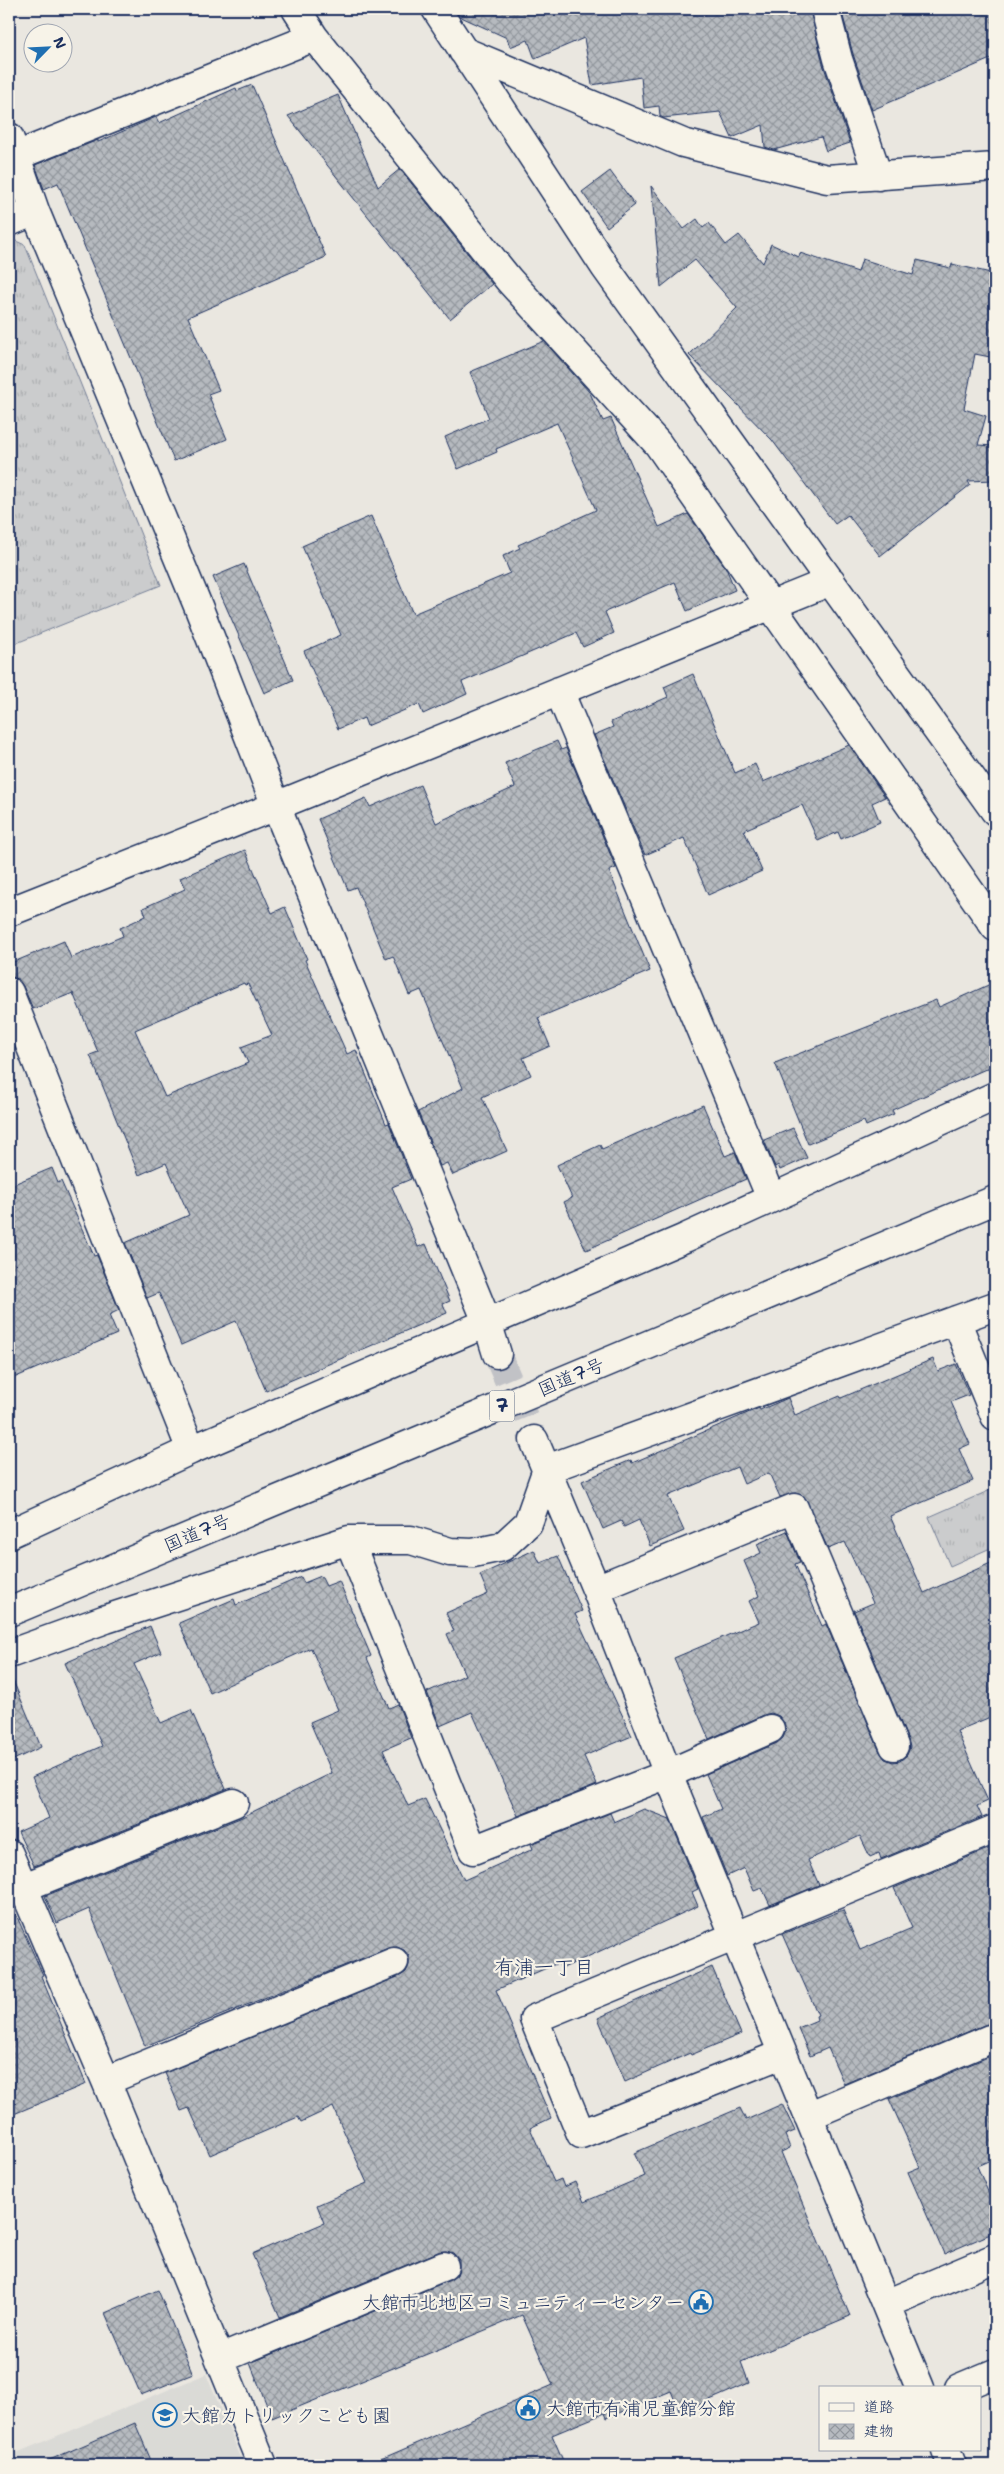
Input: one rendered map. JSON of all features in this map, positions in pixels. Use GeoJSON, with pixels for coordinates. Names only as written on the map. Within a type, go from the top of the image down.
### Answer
{"type":"FeatureCollection","features":[{"type":"Feature","properties":{"kind":"main road"},"geometry":{"type":"LineString","coordinates":[[296,9],[314,37],[509,280],[658,444],[995,927]]}},
{"type":"Feature","properties":{"kind":"main road"},"geometry":{"type":"LineString","coordinates":[[436,9],[605,267],[995,810]]}},
{"type":"Feature","properties":{"kind":"main road"},"geometry":{"type":"LineString","coordinates":[[825,9],[838,59],[878,176]]}},
{"type":"Feature","properties":{"kind":"main road"},"geometry":{"type":"LineString","coordinates":[[314,37],[12,146],[35,211],[198,606],[276,806],[487,1322],[497,1354]]}},
{"type":"Feature","properties":{"kind":"main road"},"geometry":{"type":"LineString","coordinates":[[463,51],[683,144],[827,179],[995,167]]}},
{"type":"Feature","properties":{"kind":"main road"},"geometry":{"type":"LineString","coordinates":[[9,222],[35,211]]}},
{"type":"Feature","properties":{"kind":"main road"},"geometry":{"type":"LineString","coordinates":[[9,912],[276,806],[830,581]]}},
{"type":"Feature","properties":{"kind":"main road"},"geometry":{"type":"LineString","coordinates":[[559,691],[771,1198]]}},
{"type":"Feature","properties":{"kind":"main road"},"geometry":{"type":"LineString","coordinates":[[9,992],[191,1450]]}},
{"type":"Feature","properties":{"kind":"main road"},"geometry":{"type":"LineString","coordinates":[[9,1534],[191,1450],[685,1238],[995,1096]]}},
{"type":"Feature","properties":{"kind":"main road","name":"国道7号"},"geometry":{"type":"LineString","coordinates":[[9,1612],[995,1200]]}},
{"type":"Feature","properties":{"kind":"main road"},"geometry":{"type":"LineString","coordinates":[[547,1469],[995,1306]]}},
{"type":"Feature","properties":{"kind":"main road"},"geometry":{"type":"LineString","coordinates":[[956,1320],[995,1416]]}},
{"type":"Feature","properties":{"kind":"main road"},"geometry":{"type":"LineString","coordinates":[[534,1440],[596,1589],[668,1774],[735,1934],[782,2054],[919,2386]]}},
{"type":"Feature","properties":{"kind":"main road"},"geometry":{"type":"LineString","coordinates":[[9,1654],[106,1619],[349,1540],[411,1540],[450,1552],[473,1553],[502,1547],[528,1523],[547,1469]]}},
{"type":"Feature","properties":{"kind":"main road"},"geometry":{"type":"LineString","coordinates":[[596,1589],[794,1508],[894,1746]]}},
{"type":"Feature","properties":{"kind":"main road"},"geometry":{"type":"LineString","coordinates":[[349,1540],[474,1850],[668,1774],[770,1728]]}},
{"type":"Feature","properties":{"kind":"main road"},"geometry":{"type":"LineString","coordinates":[[22,1888],[234,1803]]}},
{"type":"Feature","properties":{"kind":"main road"},"geometry":{"type":"LineString","coordinates":[[782,2054],[581,2134],[534,2019],[735,1934],[995,1829]]}},
{"type":"Feature","properties":{"kind":"main road"},"geometry":{"type":"LineString","coordinates":[[9,1854],[106,2081],[263,2465]]}},
{"type":"Feature","properties":{"kind":"main road"},"geometry":{"type":"LineString","coordinates":[[106,2081],[394,1962]]}},
{"type":"Feature","properties":{"kind":"main road"},"geometry":{"type":"LineString","coordinates":[[808,2116],[990,2039]]}},
{"type":"Feature","properties":{"kind":"main road"},"geometry":{"type":"LineString","coordinates":[[886,2304],[995,2258]]}},
{"type":"Feature","properties":{"kind":"main road"},"geometry":{"type":"LineString","coordinates":[[220,2359],[444,2266]]}},
{"type":"Feature","properties":{"kind":"main road"},"geometry":{"type":"LineString","coordinates":[[964,2386],[995,2373]]}},
{"type":"Feature","properties":{"kind":"main road"},"geometry":{"type":"LineString","coordinates":[[947,2452],[952,2465]]}},
{"type":"Feature","properties":{"kind":"shaded area","name":"大館カトリックこども園"},"geometry":{"type":"Polygon","coordinates":[[[206,2374],[244,2465],[9,2465],[9,2456],[206,2374]]]}},
{"type":"Feature","properties":{"kind":"green space"},"geometry":{"type":"Polygon","coordinates":[[[9,238],[25,245],[161,585],[9,646],[9,238]]]}},
{"type":"Feature","properties":{"kind":"green space"},"geometry":{"type":"Polygon","coordinates":[[[995,1488],[995,1546],[950,1566],[929,1517],[995,1488]]]}},
{"type":"Feature","properties":{"kind":"building"},"geometry":{"type":"Polygon","coordinates":[[[455,9],[810,9],[823,64],[850,143],[826,151],[821,137],[774,150],[765,147],[763,125],[732,138],[720,112],[663,118],[660,116],[659,106],[644,108],[641,77],[592,85],[584,38],[535,59],[528,40],[510,47],[507,38],[459,16],[455,9]]]}},
{"type":"Feature","properties":{"kind":"building"},"geometry":{"type":"Polygon","coordinates":[[[841,9],[995,9],[995,57],[872,110],[853,54],[841,9]]]}},
{"type":"Feature","properties":{"kind":"building"},"geometry":{"type":"Polygon","coordinates":[[[252,85],[326,257],[188,317],[219,390],[208,394],[227,439],[174,461],[58,183],[44,189],[35,165],[98,140],[98,142],[156,117],[159,123],[236,88],[237,91],[252,85]]]}},
{"type":"Feature","properties":{"kind":"building"},"geometry":{"type":"Polygon","coordinates":[[[338,95],[378,187],[400,169],[492,284],[450,319],[288,116],[338,95]]]}},
{"type":"Feature","properties":{"kind":"building"},"geometry":{"type":"Polygon","coordinates":[[[610,171],[635,205],[607,227],[582,192],[610,171]]]}},
{"type":"Feature","properties":{"kind":"building"},"geometry":{"type":"Polygon","coordinates":[[[9,183],[15,202],[9,204],[9,183]]]}},
{"type":"Feature","properties":{"kind":"building"},"geometry":{"type":"Polygon","coordinates":[[[651,186],[684,229],[697,219],[703,228],[709,223],[726,245],[739,235],[763,263],[771,244],[799,257],[800,253],[858,272],[862,259],[913,275],[917,260],[951,268],[952,264],[995,274],[995,358],[975,354],[964,409],[986,416],[978,445],[995,446],[995,480],[968,481],[970,485],[880,556],[848,515],[835,524],[772,440],[689,355],[737,308],[695,260],[661,287],[651,186]]]}},
{"type":"Feature","properties":{"kind":"building"},"geometry":{"type":"Polygon","coordinates":[[[544,341],[590,393],[603,421],[611,418],[659,527],[688,514],[726,568],[735,590],[687,611],[675,582],[605,612],[614,633],[583,647],[576,633],[462,682],[467,694],[423,714],[419,704],[367,726],[364,718],[338,729],[304,651],[341,635],[302,546],[371,516],[413,614],[510,573],[503,556],[520,548],[518,545],[596,510],[557,423],[496,449],[497,452],[458,469],[445,437],[489,418],[470,372],[544,341]]]}},
{"type":"Feature","properties":{"kind":"building"},"geometry":{"type":"Polygon","coordinates":[[[244,564],[293,680],[264,693],[213,577],[244,564]]]}},
{"type":"Feature","properties":{"kind":"building"},"geometry":{"type":"Polygon","coordinates":[[[693,674],[735,773],[755,764],[763,782],[849,745],[885,797],[872,803],[880,822],[841,839],[838,832],[818,841],[802,805],[744,830],[762,871],[708,895],[684,838],[645,855],[594,735],[613,727],[611,722],[668,697],[664,687],[693,674]]]}},
{"type":"Feature","properties":{"kind":"building"},"geometry":{"type":"Polygon","coordinates":[[[557,741],[561,750],[566,748],[616,868],[609,871],[650,971],[538,1018],[550,1046],[523,1058],[531,1075],[482,1097],[507,1151],[453,1175],[447,1163],[440,1166],[418,1112],[463,1088],[421,990],[409,995],[393,956],[386,959],[356,887],[348,890],[318,819],[366,798],[370,807],[420,785],[436,823],[515,787],[505,763],[557,741]]]}},
{"type":"Feature","properties":{"kind":"building"},"geometry":{"type":"Polygon","coordinates":[[[245,850],[272,913],[285,907],[307,959],[305,960],[347,1054],[356,1050],[386,1124],[389,1123],[411,1179],[392,1187],[418,1247],[426,1244],[450,1301],[443,1304],[447,1313],[266,1391],[236,1321],[181,1345],[159,1293],[147,1298],[125,1243],[189,1215],[166,1163],[139,1175],[90,1055],[98,1052],[73,993],[33,1009],[18,979],[9,977],[9,964],[64,941],[71,958],[123,936],[120,928],[146,916],[143,908],[185,889],[180,878],[245,850]],[[244,983],[135,1030],[165,1097],[248,1063],[241,1047],[272,1035],[248,984],[245,985],[244,983]]]}},
{"type":"Feature","properties":{"kind":"building"},"geometry":{"type":"Polygon","coordinates":[[[995,982],[995,1065],[892,1110],[894,1114],[866,1126],[864,1121],[808,1144],[775,1063],[936,1000],[939,1007],[995,982]]]}},
{"type":"Feature","properties":{"kind":"building"},"geometry":{"type":"Polygon","coordinates":[[[703,1105],[725,1156],[735,1152],[746,1179],[586,1250],[564,1202],[572,1198],[557,1165],[600,1145],[602,1149],[703,1105]]]}},
{"type":"Feature","properties":{"kind":"building"},"geometry":{"type":"Polygon","coordinates":[[[793,1128],[807,1158],[780,1170],[778,1165],[775,1167],[764,1140],[793,1128]]]}},
{"type":"Feature","properties":{"kind":"building"},"geometry":{"type":"Polygon","coordinates":[[[52,1168],[58,1183],[61,1181],[94,1256],[97,1255],[119,1310],[109,1315],[117,1334],[9,1380],[9,1186],[52,1168]]]}},
{"type":"Feature","properties":{"kind":"building"},"geometry":{"type":"Polygon","coordinates":[[[933,1359],[938,1371],[956,1364],[969,1395],[951,1402],[970,1444],[959,1449],[973,1481],[890,1516],[924,1593],[995,1561],[995,1715],[957,1731],[988,1801],[977,1806],[982,1817],[881,1859],[879,1853],[870,1857],[860,1836],[808,1860],[819,1885],[770,1905],[762,1888],[754,1891],[744,1868],[727,1876],[703,1817],[721,1809],[706,1774],[777,1743],[783,1738],[786,1730],[784,1723],[779,1716],[771,1713],[709,1739],[674,1658],[759,1622],[749,1601],[759,1596],[744,1561],[761,1553],[757,1544],[787,1531],[800,1562],[795,1564],[822,1626],[826,1624],[880,1752],[885,1759],[893,1762],[900,1761],[907,1755],[910,1747],[908,1740],[854,1611],[873,1603],[845,1542],[828,1549],[804,1496],[796,1493],[780,1497],[769,1473],[744,1484],[737,1467],[668,1496],[684,1531],[650,1546],[639,1520],[624,1527],[621,1521],[603,1529],[582,1481],[631,1460],[632,1463],[759,1408],[760,1410],[788,1398],[795,1415],[840,1396],[841,1398],[933,1359]]]}},
{"type":"Feature","properties":{"kind":"building"},"geometry":{"type":"Polygon","coordinates":[[[534,1550],[540,1563],[558,1556],[582,1611],[575,1614],[632,1736],[584,1756],[597,1785],[518,1816],[472,1712],[440,1726],[427,1692],[465,1675],[447,1634],[454,1631],[446,1613],[488,1594],[480,1575],[534,1550]]]}},
{"type":"Feature","properties":{"kind":"building"},"geometry":{"type":"Polygon","coordinates":[[[321,1576],[326,1586],[339,1581],[371,1656],[367,1658],[389,1708],[398,1704],[411,1738],[383,1750],[408,1806],[425,1799],[464,1880],[533,1849],[531,1844],[610,1813],[614,1822],[644,1809],[670,1819],[698,1889],[692,1892],[698,1906],[561,1969],[558,1963],[496,1990],[551,2118],[530,2128],[554,2182],[561,2179],[564,2187],[575,2182],[584,2202],[645,2176],[634,2153],[740,2108],[746,2120],[782,2104],[795,2131],[785,2135],[790,2148],[781,2152],[850,2316],[741,2362],[749,2383],[680,2413],[671,2391],[607,2418],[605,2413],[552,2435],[565,2465],[367,2465],[553,2385],[522,2315],[272,2418],[250,2363],[450,2280],[457,2275],[459,2260],[453,2253],[446,2251],[438,2252],[280,2317],[252,2254],[324,2223],[317,2205],[367,2183],[333,2107],[301,2122],[298,2117],[210,2155],[189,2108],[181,2111],[165,2073],[400,1976],[406,1972],[409,1965],[409,1956],[404,1950],[397,1947],[388,1948],[145,2046],[89,1909],[57,1923],[45,1896],[240,1818],[332,1773],[310,1722],[338,1710],[311,1648],[210,1693],[179,1623],[234,1599],[236,1605],[301,1577],[304,1583],[321,1576]]]}},
{"type":"Feature","properties":{"kind":"building"},"geometry":{"type":"Polygon","coordinates":[[[150,1626],[161,1652],[134,1664],[161,1723],[191,1710],[226,1789],[34,1866],[18,1832],[49,1818],[32,1777],[102,1746],[65,1663],[150,1626]]]}},
{"type":"Feature","properties":{"kind":"building"},"geometry":{"type":"Polygon","coordinates":[[[9,1671],[41,1747],[9,1762],[9,1671]]]}},
{"type":"Feature","properties":{"kind":"building"},"geometry":{"type":"Polygon","coordinates":[[[995,1846],[995,2025],[984,2025],[844,2084],[828,2048],[810,2056],[798,2028],[817,2020],[816,2016],[818,2015],[782,1934],[843,1910],[860,1950],[912,1928],[894,1888],[995,1846]]]}},
{"type":"Feature","properties":{"kind":"building"},"geometry":{"type":"Polygon","coordinates":[[[9,1899],[43,1975],[41,1976],[86,2084],[9,2116],[9,1899]]]}},
{"type":"Feature","properties":{"kind":"building"},"geometry":{"type":"Polygon","coordinates":[[[712,1967],[741,2034],[691,2055],[690,2053],[625,2082],[598,2018],[712,1967]]]}},
{"type":"Feature","properties":{"kind":"building"},"geometry":{"type":"Polygon","coordinates":[[[995,2054],[995,2158],[977,2166],[995,2208],[995,2232],[944,2254],[908,2172],[920,2167],[889,2099],[995,2054]]]}},
{"type":"Feature","properties":{"kind":"building"},"geometry":{"type":"Polygon","coordinates":[[[158,2290],[193,2374],[141,2395],[105,2313],[158,2290]]]}},
{"type":"Feature","properties":{"kind":"building"},"geometry":{"type":"Polygon","coordinates":[[[135,2423],[153,2465],[38,2465],[135,2423]]]}},
{"type":"Feature","properties":{"kind":"tunnel"},"geometry":{"type":"LineString","coordinates":[[497,1354],[534,1440]]}},
{"type":"Feature","properties":{"kind":"place","name":"大館市北地区コミュニティーセンター"},"geometry":{"type":"Point","coordinates":[701,2302]}},
{"type":"Feature","properties":{"kind":"place","name":"大館市有浦児童館分館"},"geometry":{"type":"Point","coordinates":[528,2408]}},
{"type":"Feature","properties":{"kind":"place","name":"大館カトリックこども園"},"geometry":{"type":"Point","coordinates":[165,2415]}},
{"type":"Feature","properties":{"kind":"district","name":"有浦一丁目"},"geometry":{"type":"Point","coordinates":[544,1967]}}]}
